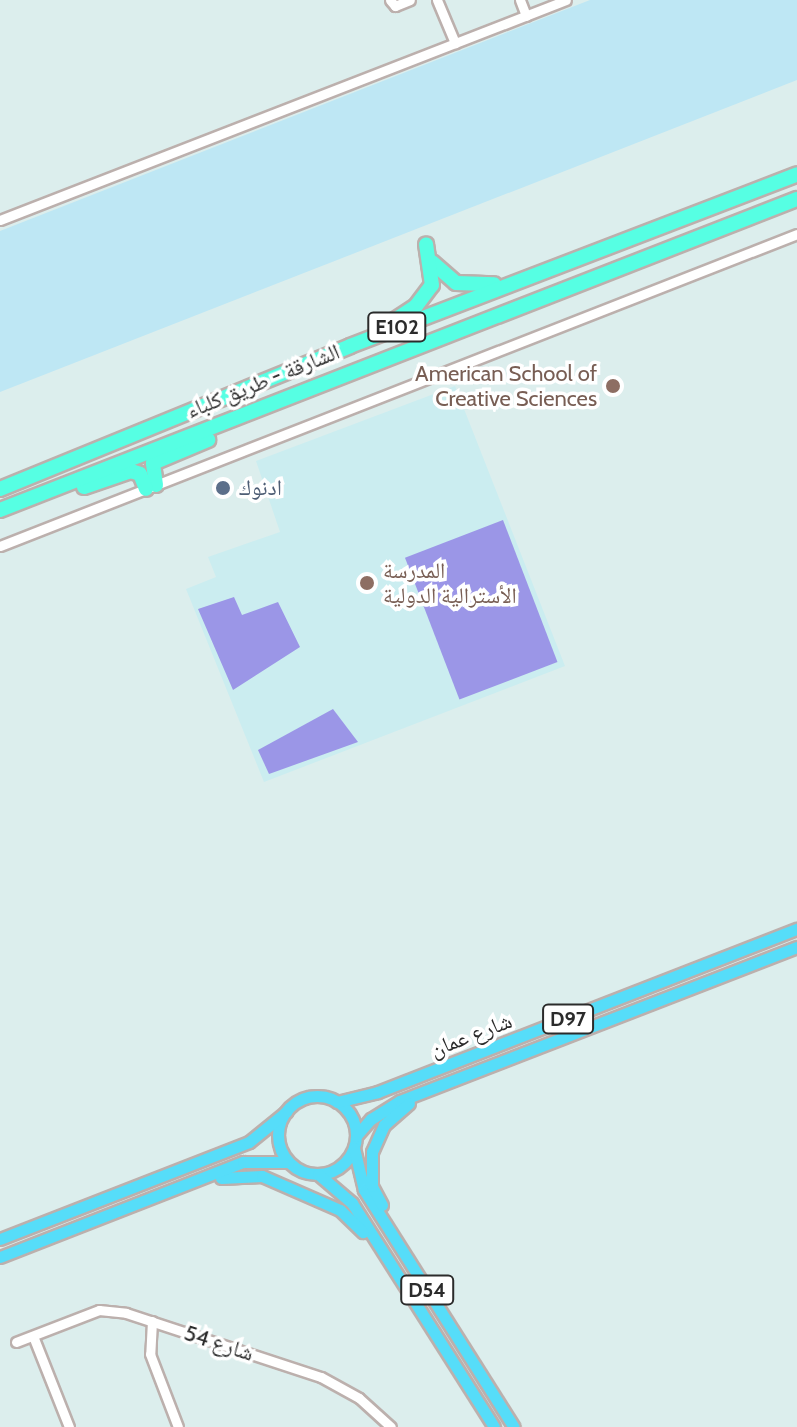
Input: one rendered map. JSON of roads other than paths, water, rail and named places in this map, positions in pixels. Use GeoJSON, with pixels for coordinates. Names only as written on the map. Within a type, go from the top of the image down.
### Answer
{"type":"FeatureCollection","features":[{"type":"Feature","properties":{"kind":"highway","name":"الشارقة - طريق كلباء"},"geometry":{"type":"LineString","coordinates":[[0,486],[68,462],[350,346],[797,174]]}},
{"type":"Feature","properties":{"kind":"highway","name":"الشارقة - طريق كلباء"},"geometry":{"type":"LineString","coordinates":[[0,510],[797,199]]}},
{"type":"Feature","properties":{"kind":"highway"},"geometry":{"type":"LineString","coordinates":[[350,346],[416,306],[432,285],[432,261],[426,244]]}},
{"type":"Feature","properties":{"kind":"highway"},"geometry":{"type":"LineString","coordinates":[[432,261],[456,283],[490,285],[527,277]]}},
{"type":"Feature","properties":{"kind":"highway"},"geometry":{"type":"LineString","coordinates":[[151,487],[153,463],[241,426],[263,408]]}},
{"type":"Feature","properties":{"kind":"highway"},"geometry":{"type":"LineString","coordinates":[[19,503],[47,501],[131,471],[140,474],[151,487]]}},
{"type":"Feature","properties":{"kind":"main road","name":"شارع عمان"},"geometry":{"type":"LineString","coordinates":[[337,1102],[378,1092],[797,929]]}},
{"type":"Feature","properties":{"kind":"main road","name":"شارع عمان"},"geometry":{"type":"LineString","coordinates":[[355,1142],[380,1112],[418,1095],[797,947]]}},
{"type":"Feature","properties":{"kind":"main road"},"geometry":{"type":"LineString","coordinates":[[395,1239],[372,1186],[372,1152],[389,1119],[418,1095]]}},
{"type":"Feature","properties":{"kind":"main road"},"geometry":{"type":"LineString","coordinates":[[0,1239],[249,1142],[286,1112],[315,1096],[337,1102],[351,1116],[355,1142],[340,1167],[318,1174],[288,1162],[250,1160],[0,1257]]}},
{"type":"Feature","properties":{"kind":"main road"},"geometry":{"type":"LineString","coordinates":[[286,1112],[278,1137],[288,1162]]}},
{"type":"Feature","properties":{"kind":"main road","name":"D54"},"geometry":{"type":"LineString","coordinates":[[355,1142],[360,1183],[514,1427]]}},
{"type":"Feature","properties":{"kind":"main road"},"geometry":{"type":"LineString","coordinates":[[185,1185],[235,1174],[262,1176],[340,1210],[386,1256]]}},
{"type":"Feature","properties":{"kind":"main road","name":"D54"},"geometry":{"type":"LineString","coordinates":[[318,1174],[347,1197],[494,1427]]}},
{"type":"Feature","properties":{"kind":"street"},"geometry":{"type":"LineString","coordinates":[[390,0],[395,6],[410,0]]}},
{"type":"Feature","properties":{"kind":"street"},"geometry":{"type":"LineString","coordinates":[[437,0],[455,43]]}},
{"type":"Feature","properties":{"kind":"street"},"geometry":{"type":"LineString","coordinates":[[520,0],[526,16]]}},
{"type":"Feature","properties":{"kind":"street"},"geometry":{"type":"LineString","coordinates":[[0,220],[566,0]]}},
{"type":"Feature","properties":{"kind":"street"},"geometry":{"type":"LineString","coordinates":[[0,546],[797,234]]}},
{"type":"Feature","properties":{"kind":"street","name":"شارع 54"},"geometry":{"type":"LineString","coordinates":[[16,1342],[99,1310],[152,1321],[321,1377],[359,1398],[391,1427]]}},
{"type":"Feature","properties":{"kind":"street"},"geometry":{"type":"LineString","coordinates":[[152,1321],[150,1354],[178,1427]]}},
{"type":"Feature","properties":{"kind":"street"},"geometry":{"type":"LineString","coordinates":[[33,1336],[69,1427]]}},
{"type":"Feature","properties":{"kind":"place","name":"American School of Creative Sciences"},"geometry":{"type":"Point","coordinates":[613,386]}},
{"type":"Feature","properties":{"kind":"place","name":"ادنوك"},"geometry":{"type":"Point","coordinates":[223,488]}},
{"type":"Feature","properties":{"kind":"place","name":"المدرسة الأسترالية الدولية"},"geometry":{"type":"Point","coordinates":[367,583]}}]}
